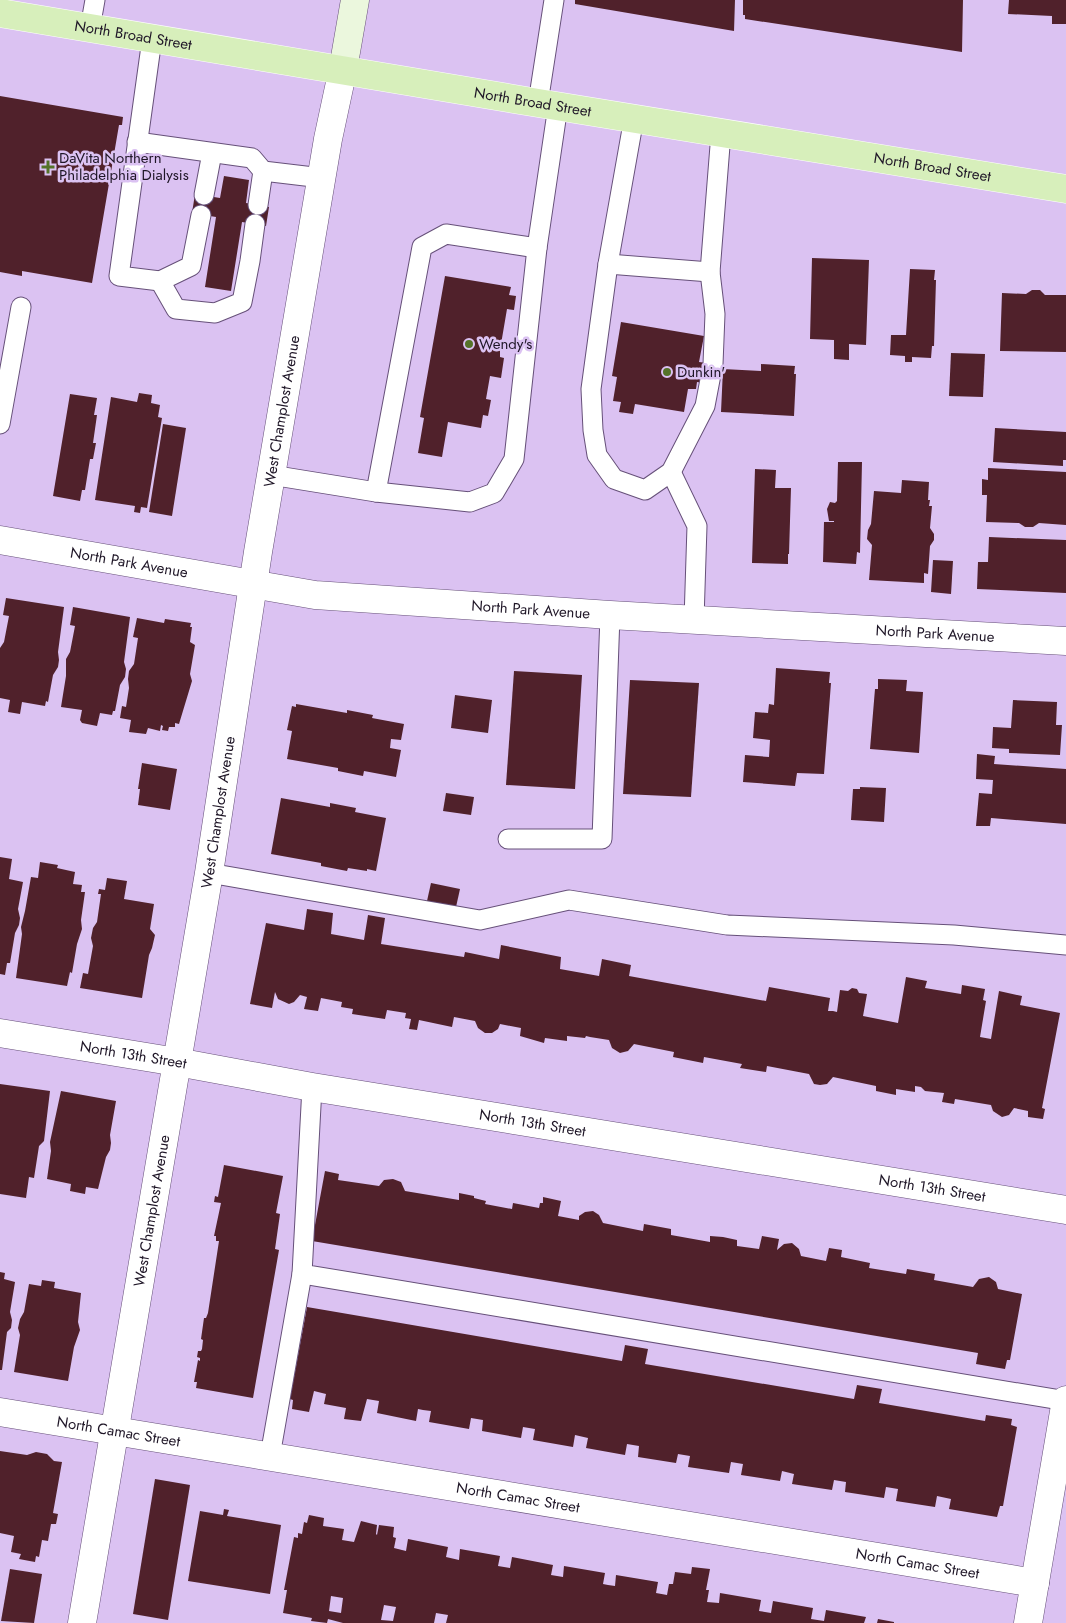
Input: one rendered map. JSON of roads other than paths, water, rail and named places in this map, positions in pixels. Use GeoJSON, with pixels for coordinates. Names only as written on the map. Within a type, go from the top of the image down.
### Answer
{"type":"FeatureCollection","features":[{"type":"Feature","properties":{"kind":"main road","name":"North Broad Street"},"geometry":{"type":"LineString","coordinates":[[0,13],[1066,189]]}},
{"type":"Feature","properties":{"kind":"street","name":"West Champlost Avenue"},"geometry":{"type":"LineString","coordinates":[[82,1623],[209,873],[252,585],[328,139],[355,0]]}},
{"type":"Feature","properties":{"kind":"street","name":"North Park Avenue"},"geometry":{"type":"LineString","coordinates":[[0,540],[315,595],[610,615],[1066,641]]}},
{"type":"Feature","properties":{"kind":"street","name":"North 13th Street"},"geometry":{"type":"LineString","coordinates":[[0,1033],[177,1062],[312,1087],[1066,1210]]}},
{"type":"Feature","properties":{"kind":"street"},"geometry":{"type":"LineString","coordinates":[[1028,1623],[1066,1401]]}},
{"type":"Feature","properties":{"kind":"street","name":"North Camac Street"},"geometry":{"type":"LineString","coordinates":[[0,1412],[1035,1583]]}},
{"type":"Feature","properties":{"kind":"lane"},"geometry":{"type":"LineString","coordinates":[[90,28],[95,0]]}},
{"type":"Feature","properties":{"kind":"lane"},"geometry":{"type":"LineString","coordinates":[[271,476],[376,492],[470,502],[494,493],[514,459],[537,248],[554,0]]}},
{"type":"Feature","properties":{"kind":"lane"},"geometry":{"type":"LineString","coordinates":[[152,38],[119,276],[160,281],[191,266],[201,215]]}},
{"type":"Feature","properties":{"kind":"lane"},"geometry":{"type":"LineString","coordinates":[[634,118],[608,264],[591,388],[593,430],[597,456],[614,479],[645,490],[671,472],[705,406],[713,364],[715,314],[710,272],[721,133]]}},
{"type":"Feature","properties":{"kind":"lane"},"geometry":{"type":"LineString","coordinates":[[137,142],[252,158],[263,171],[322,178]]}},
{"type":"Feature","properties":{"kind":"lane"},"geometry":{"type":"LineString","coordinates":[[204,195],[212,153]]}},
{"type":"Feature","properties":{"kind":"lane"},"geometry":{"type":"LineString","coordinates":[[258,205],[263,171]]}},
{"type":"Feature","properties":{"kind":"lane"},"geometry":{"type":"LineString","coordinates":[[160,281],[176,309],[215,313],[242,302],[255,224]]}},
{"type":"Feature","properties":{"kind":"lane"},"geometry":{"type":"LineString","coordinates":[[376,492],[422,247],[446,234],[537,248]]}},
{"type":"Feature","properties":{"kind":"lane"},"geometry":{"type":"LineString","coordinates":[[608,264],[710,272]]}},
{"type":"Feature","properties":{"kind":"lane"},"geometry":{"type":"LineString","coordinates":[[0,424],[21,307]]}},
{"type":"Feature","properties":{"kind":"lane"},"geometry":{"type":"LineString","coordinates":[[671,472],[697,526],[694,620]]}},
{"type":"Feature","properties":{"kind":"lane"},"geometry":{"type":"LineString","coordinates":[[508,838],[602,840],[610,615]]}},
{"type":"Feature","properties":{"kind":"lane"},"geometry":{"type":"LineString","coordinates":[[209,873],[480,920],[569,900],[727,926],[954,935],[1066,945]]}},
{"type":"Feature","properties":{"kind":"lane"},"geometry":{"type":"LineString","coordinates":[[270,1456],[302,1274],[312,1087]]}},
{"type":"Feature","properties":{"kind":"lane"},"geometry":{"type":"LineString","coordinates":[[302,1274],[1066,1401]]}},
{"type":"Feature","properties":{"kind":"place","name":"DaVita Northern Philadelphia Dialysis"},"geometry":{"type":"Point","coordinates":[48,167]}},
{"type":"Feature","properties":{"kind":"place","name":"Wendy's"},"geometry":{"type":"Point","coordinates":[469,344]}},
{"type":"Feature","properties":{"kind":"place","name":"Dunkin'"},"geometry":{"type":"Point","coordinates":[667,372]}}]}
